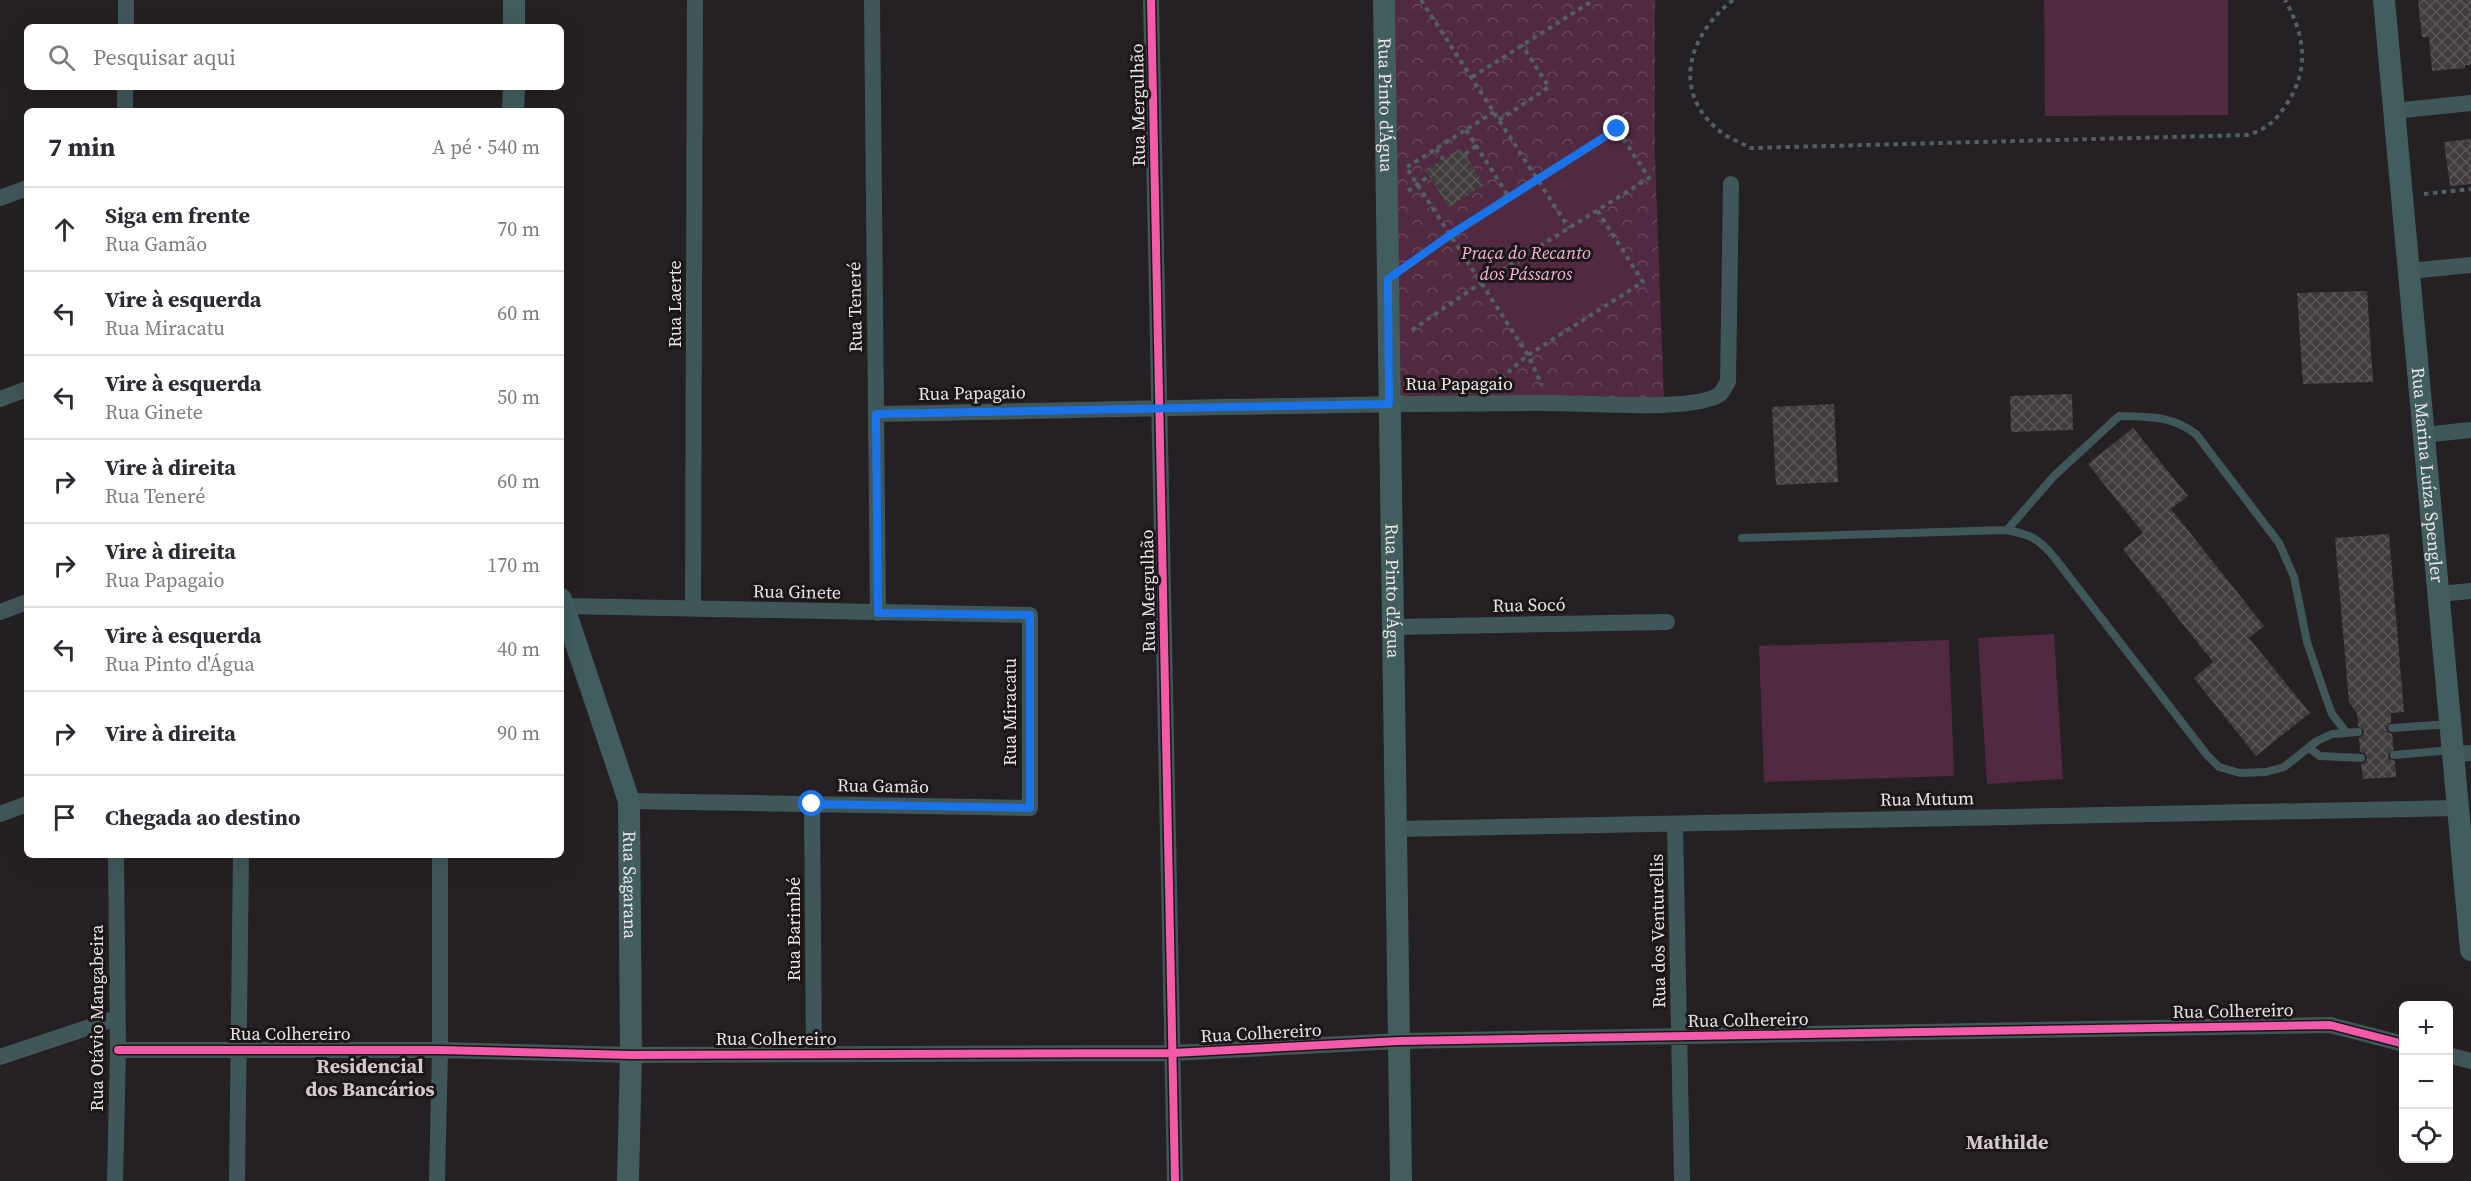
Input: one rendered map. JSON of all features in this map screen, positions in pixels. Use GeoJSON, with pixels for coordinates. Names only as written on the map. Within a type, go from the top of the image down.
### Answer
{"type":"FeatureCollection","features":[{"type":"Feature","properties":{"kind":"street"},"geometry":{"type":"LineString","coordinates":[[126,0],[126,24]]}},
{"type":"Feature","properties":{"kind":"street"},"geometry":{"type":"LineString","coordinates":[[514,0],[514,24]]}},
{"type":"Feature","properties":{"kind":"street","name":"Rua Laerte"},"geometry":{"type":"LineString","coordinates":[[693,609],[695,0]]}},
{"type":"Feature","properties":{"kind":"street","name":"Rua Teneré"},"geometry":{"type":"LineString","coordinates":[[872,0],[878,613]]}},
{"type":"Feature","properties":{"kind":"street","name":"Rua Mergulhão"},"geometry":{"type":"LineString","coordinates":[[1151,0],[1175,1181]]}},
{"type":"Feature","properties":{"kind":"street","name":"Rua Pinto d'Água"},"geometry":{"type":"LineString","coordinates":[[1384,0],[1401,1181]]}},
{"type":"Feature","properties":{"kind":"street","name":"Rua Marina Luíza Spengler"},"geometry":{"type":"LineString","coordinates":[[2384,0],[2450,724],[2459,752],[2458,808],[2471,950]]}},
{"type":"Feature","properties":{"kind":"street"},"geometry":{"type":"LineString","coordinates":[[125,90],[125,108]]}},
{"type":"Feature","properties":{"kind":"street"},"geometry":{"type":"LineString","coordinates":[[513,108],[514,90]]}},
{"type":"Feature","properties":{"kind":"street"},"geometry":{"type":"LineString","coordinates":[[2394,111],[2471,103]]}},
{"type":"Feature","properties":{"kind":"street","name":"Rua Papagaio"},"geometry":{"type":"LineString","coordinates":[[876,414],[1550,402],[1669,405],[1707,399],[1721,393],[1728,382],[1731,184]]}},
{"type":"Feature","properties":{"kind":"street"},"geometry":{"type":"LineString","coordinates":[[0,198],[24,189]]}},
{"type":"Feature","properties":{"kind":"street"},"geometry":{"type":"LineString","coordinates":[[2409,271],[2471,265]]}},
{"type":"Feature","properties":{"kind":"street"},"geometry":{"type":"LineString","coordinates":[[0,399],[24,390]]}},
{"type":"Feature","properties":{"kind":"street"},"geometry":{"type":"LineString","coordinates":[[2423,435],[2471,430]]}},
{"type":"Feature","properties":{"kind":"street"},"geometry":{"type":"LineString","coordinates":[[2439,594],[2471,591]]}},
{"type":"Feature","properties":{"kind":"street"},"geometry":{"type":"LineString","coordinates":[[0,612],[24,603]]}},
{"type":"Feature","properties":{"kind":"street","name":"Rua Ginete"},"geometry":{"type":"LineString","coordinates":[[564,603],[693,609],[1030,615]]}},
{"type":"Feature","properties":{"kind":"street","name":"Rua Sagarana"},"geometry":{"type":"LineString","coordinates":[[564,609],[629,801],[631,1055],[628,1181]]}},
{"type":"Feature","properties":{"kind":"street","name":"Rua Miracatu"},"geometry":{"type":"LineString","coordinates":[[1030,615],[1030,808]]}},
{"type":"Feature","properties":{"kind":"street","name":"Rua Socó"},"geometry":{"type":"LineString","coordinates":[[1393,627],[1666,622]]}},
{"type":"Feature","properties":{"kind":"street","name":"Rua Gamão"},"geometry":{"type":"LineString","coordinates":[[629,801],[1030,808]]}},
{"type":"Feature","properties":{"kind":"street","name":"Rua Barimbé"},"geometry":{"type":"LineString","coordinates":[[812,804],[814,1054]]}},
{"type":"Feature","properties":{"kind":"street"},"geometry":{"type":"LineString","coordinates":[[0,814],[24,805]]}},
{"type":"Feature","properties":{"kind":"street","name":"Rua Mutum"},"geometry":{"type":"LineString","coordinates":[[1396,829],[2458,808]]}},
{"type":"Feature","properties":{"kind":"street","name":"Rua dos Venturellis"},"geometry":{"type":"LineString","coordinates":[[1675,824],[1683,1181]]}},
{"type":"Feature","properties":{"kind":"street","name":"Rua Otávio Mangabeira"},"geometry":{"type":"LineString","coordinates":[[115,1181],[118,1050],[116,858]]}},
{"type":"Feature","properties":{"kind":"street"},"geometry":{"type":"LineString","coordinates":[[237,1181],[241,858]]}},
{"type":"Feature","properties":{"kind":"street"},"geometry":{"type":"LineString","coordinates":[[437,1181],[440,858]]}},
{"type":"Feature","properties":{"kind":"street"},"geometry":{"type":"LineString","coordinates":[[0,1057],[117,1018]]}},
{"type":"Feature","properties":{"kind":"street","name":"Rua Colhereiro"},"geometry":{"type":"LineString","coordinates":[[118,1050],[240,1048],[631,1055],[1173,1053],[1399,1041],[2330,1025],[2399,1043]]}},
{"type":"Feature","properties":{"kind":"street"},"geometry":{"type":"LineString","coordinates":[[2453,1056],[2471,1061]]}},
{"type":"Feature","properties":{"kind":"lane"},"geometry":{"type":"LineString","coordinates":[[2007,531],[2054,476],[2119,416],[2159,417],[2182,423],[2196,434],[2278,543],[2294,577],[2307,642],[2324,692],[2332,714],[2346,732]]}},
{"type":"Feature","properties":{"kind":"lane"},"geometry":{"type":"LineString","coordinates":[[1742,538],[2007,531],[2030,535],[2042,543],[2219,767],[2240,773],[2266,772],[2284,767],[2325,737],[2358,732]]}},
{"type":"Feature","properties":{"kind":"lane"},"geometry":{"type":"LineString","coordinates":[[2392,728],[2450,724]]}},
{"type":"Feature","properties":{"kind":"lane"},"geometry":{"type":"LineString","coordinates":[[2308,748],[2320,756],[2361,759]]}},
{"type":"Feature","properties":{"kind":"lane"},"geometry":{"type":"LineString","coordinates":[[2394,755],[2459,752]]}},
{"type":"Feature","properties":{"kind":"path"},"geometry":{"type":"LineString","coordinates":[[1421,0],[1569,228]]}},
{"type":"Feature","properties":{"kind":"path"},"geometry":{"type":"LineString","coordinates":[[1472,77],[1593,0]]}},
{"type":"Feature","properties":{"kind":"path"},"geometry":{"type":"LineString","coordinates":[[1733,0],[1718,12],[1699,40],[1690,61],[1690,80],[1694,96],[1703,114],[1725,135],[1750,147],[2254,134],[2270,124],[2281,112],[2291,97],[2303,68],[2301,36],[2295,17],[2285,0]]}},
{"type":"Feature","properties":{"kind":"path"},"geometry":{"type":"LineString","coordinates":[[1499,120],[1549,87],[1522,45]]}},
{"type":"Feature","properties":{"kind":"path"},"geometry":{"type":"LineString","coordinates":[[1407,167],[1494,112]]}},
{"type":"Feature","properties":{"kind":"path"},"geometry":{"type":"LineString","coordinates":[[1388,279],[1450,235],[1617,129],[1649,177],[1481,284],[1389,346]]}},
{"type":"Feature","properties":{"kind":"path"},"geometry":{"type":"LineString","coordinates":[[1466,130],[1509,198]]}},
{"type":"Feature","properties":{"kind":"path"},"geometry":{"type":"LineString","coordinates":[[1464,154],[1476,146]]}},
{"type":"Feature","properties":{"kind":"path"},"geometry":{"type":"LineString","coordinates":[[1436,148],[1443,159]]}},
{"type":"Feature","properties":{"kind":"path"},"geometry":{"type":"LineString","coordinates":[[1402,158],[1528,355],[1550,402]]}},
{"type":"Feature","properties":{"kind":"path"},"geometry":{"type":"LineString","coordinates":[[2424,194],[2471,189]]}},
{"type":"Feature","properties":{"kind":"path"},"geometry":{"type":"LineString","coordinates":[[1472,403],[1528,355],[1643,282],[1597,210]]}},
{"type":"Feature","properties":{"kind":"green space","name":"Praça do Recanto dos Pássaros"},"geometry":{"type":"Polygon","coordinates":[[[1395,0],[1655,0],[1655,157],[1664,401],[1393,398],[1395,0]]]}},
{"type":"Feature","properties":{"kind":"green space"},"geometry":{"type":"Polygon","coordinates":[[[2044,0],[2228,0],[2228,115],[2045,116],[2044,0]]]}},
{"type":"Feature","properties":{"kind":"green space"},"geometry":{"type":"Polygon","coordinates":[[[1617,134],[1644,176],[1570,223],[1543,181],[1617,134]]]}},
{"type":"Feature","properties":{"kind":"green space"},"geometry":{"type":"Polygon","coordinates":[[[1537,185],[1564,227],[1494,272],[1467,229],[1537,185]]]}},
{"type":"Feature","properties":{"kind":"green space"},"geometry":{"type":"Polygon","coordinates":[[[1595,216],[1637,281],[1528,349],[1487,285],[1595,216]]]}},
{"type":"Feature","properties":{"kind":"green space"},"geometry":{"type":"Polygon","coordinates":[[[2054,634],[2063,779],[1987,784],[1978,638],[2054,634]]]}},
{"type":"Feature","properties":{"kind":"green space"},"geometry":{"type":"Polygon","coordinates":[[[1949,640],[1954,776],[1764,782],[1759,646],[1949,640]]]}},
{"type":"Feature","properties":{"kind":"building"},"geometry":{"type":"Polygon","coordinates":[[[2418,0],[2471,0],[2471,65],[2465,65],[2465,68],[2432,71],[2429,37],[2422,37],[2418,0]]]}},
{"type":"Feature","properties":{"kind":"building"},"geometry":{"type":"Polygon","coordinates":[[[2471,139],[2471,184],[2450,186],[2444,142],[2471,139]]]}},
{"type":"Feature","properties":{"kind":"building"},"geometry":{"type":"Polygon","coordinates":[[[1461,148],[1484,185],[1449,207],[1425,170],[1461,148]]]}},
{"type":"Feature","properties":{"kind":"building"},"geometry":{"type":"Polygon","coordinates":[[[2367,291],[2373,382],[2303,384],[2297,293],[2367,291]]]}},
{"type":"Feature","properties":{"kind":"building"},"geometry":{"type":"Polygon","coordinates":[[[2072,394],[2073,430],[2011,432],[2010,396],[2072,394]]]}},
{"type":"Feature","properties":{"kind":"building"},"geometry":{"type":"Polygon","coordinates":[[[1834,404],[1838,482],[1776,485],[1772,407],[1834,404]]]}},
{"type":"Feature","properties":{"kind":"building"},"geometry":{"type":"Polygon","coordinates":[[[2133,428],[2188,496],[2171,509],[2264,626],[2249,638],[2310,713],[2256,756],[2194,678],[2213,662],[2123,549],[2143,533],[2088,464],[2133,428]]]}},
{"type":"Feature","properties":{"kind":"building"},"geometry":{"type":"Polygon","coordinates":[[[2389,534],[2404,712],[2391,713],[2391,722],[2386,728],[2387,732],[2392,734],[2394,749],[2388,755],[2389,759],[2395,761],[2396,777],[2363,779],[2361,764],[2366,762],[2367,758],[2365,753],[2360,752],[2359,738],[2364,731],[2358,726],[2357,713],[2349,703],[2335,538],[2389,534]]]}},
{"type":"Feature","properties":{"kind":"cycle path"},"geometry":{"type":"LineString","coordinates":[[1151,0],[1175,1181]]}},
{"type":"Feature","properties":{"kind":"cycle path"},"geometry":{"type":"LineString","coordinates":[[118,1050],[440,1050],[631,1055],[1173,1053],[1399,1041],[2330,1025],[2399,1043]]}},
{"type":"Feature","properties":{"kind":"district","name":"Residencial dos Bancários"},"geometry":{"type":"Point","coordinates":[370,1078]}},
{"type":"Feature","properties":{"kind":"district","name":"Mathilde"},"geometry":{"type":"Point","coordinates":[2007,1142]}},
{"type":"Feature","properties":{"kind":"route"},"geometry":{"type":"LineString","coordinates":[[812,804],[1030,808],[1030,615],[878,613],[876,414],[1389,404],[1388,279],[1450,235],[1617,129]]}}]}
